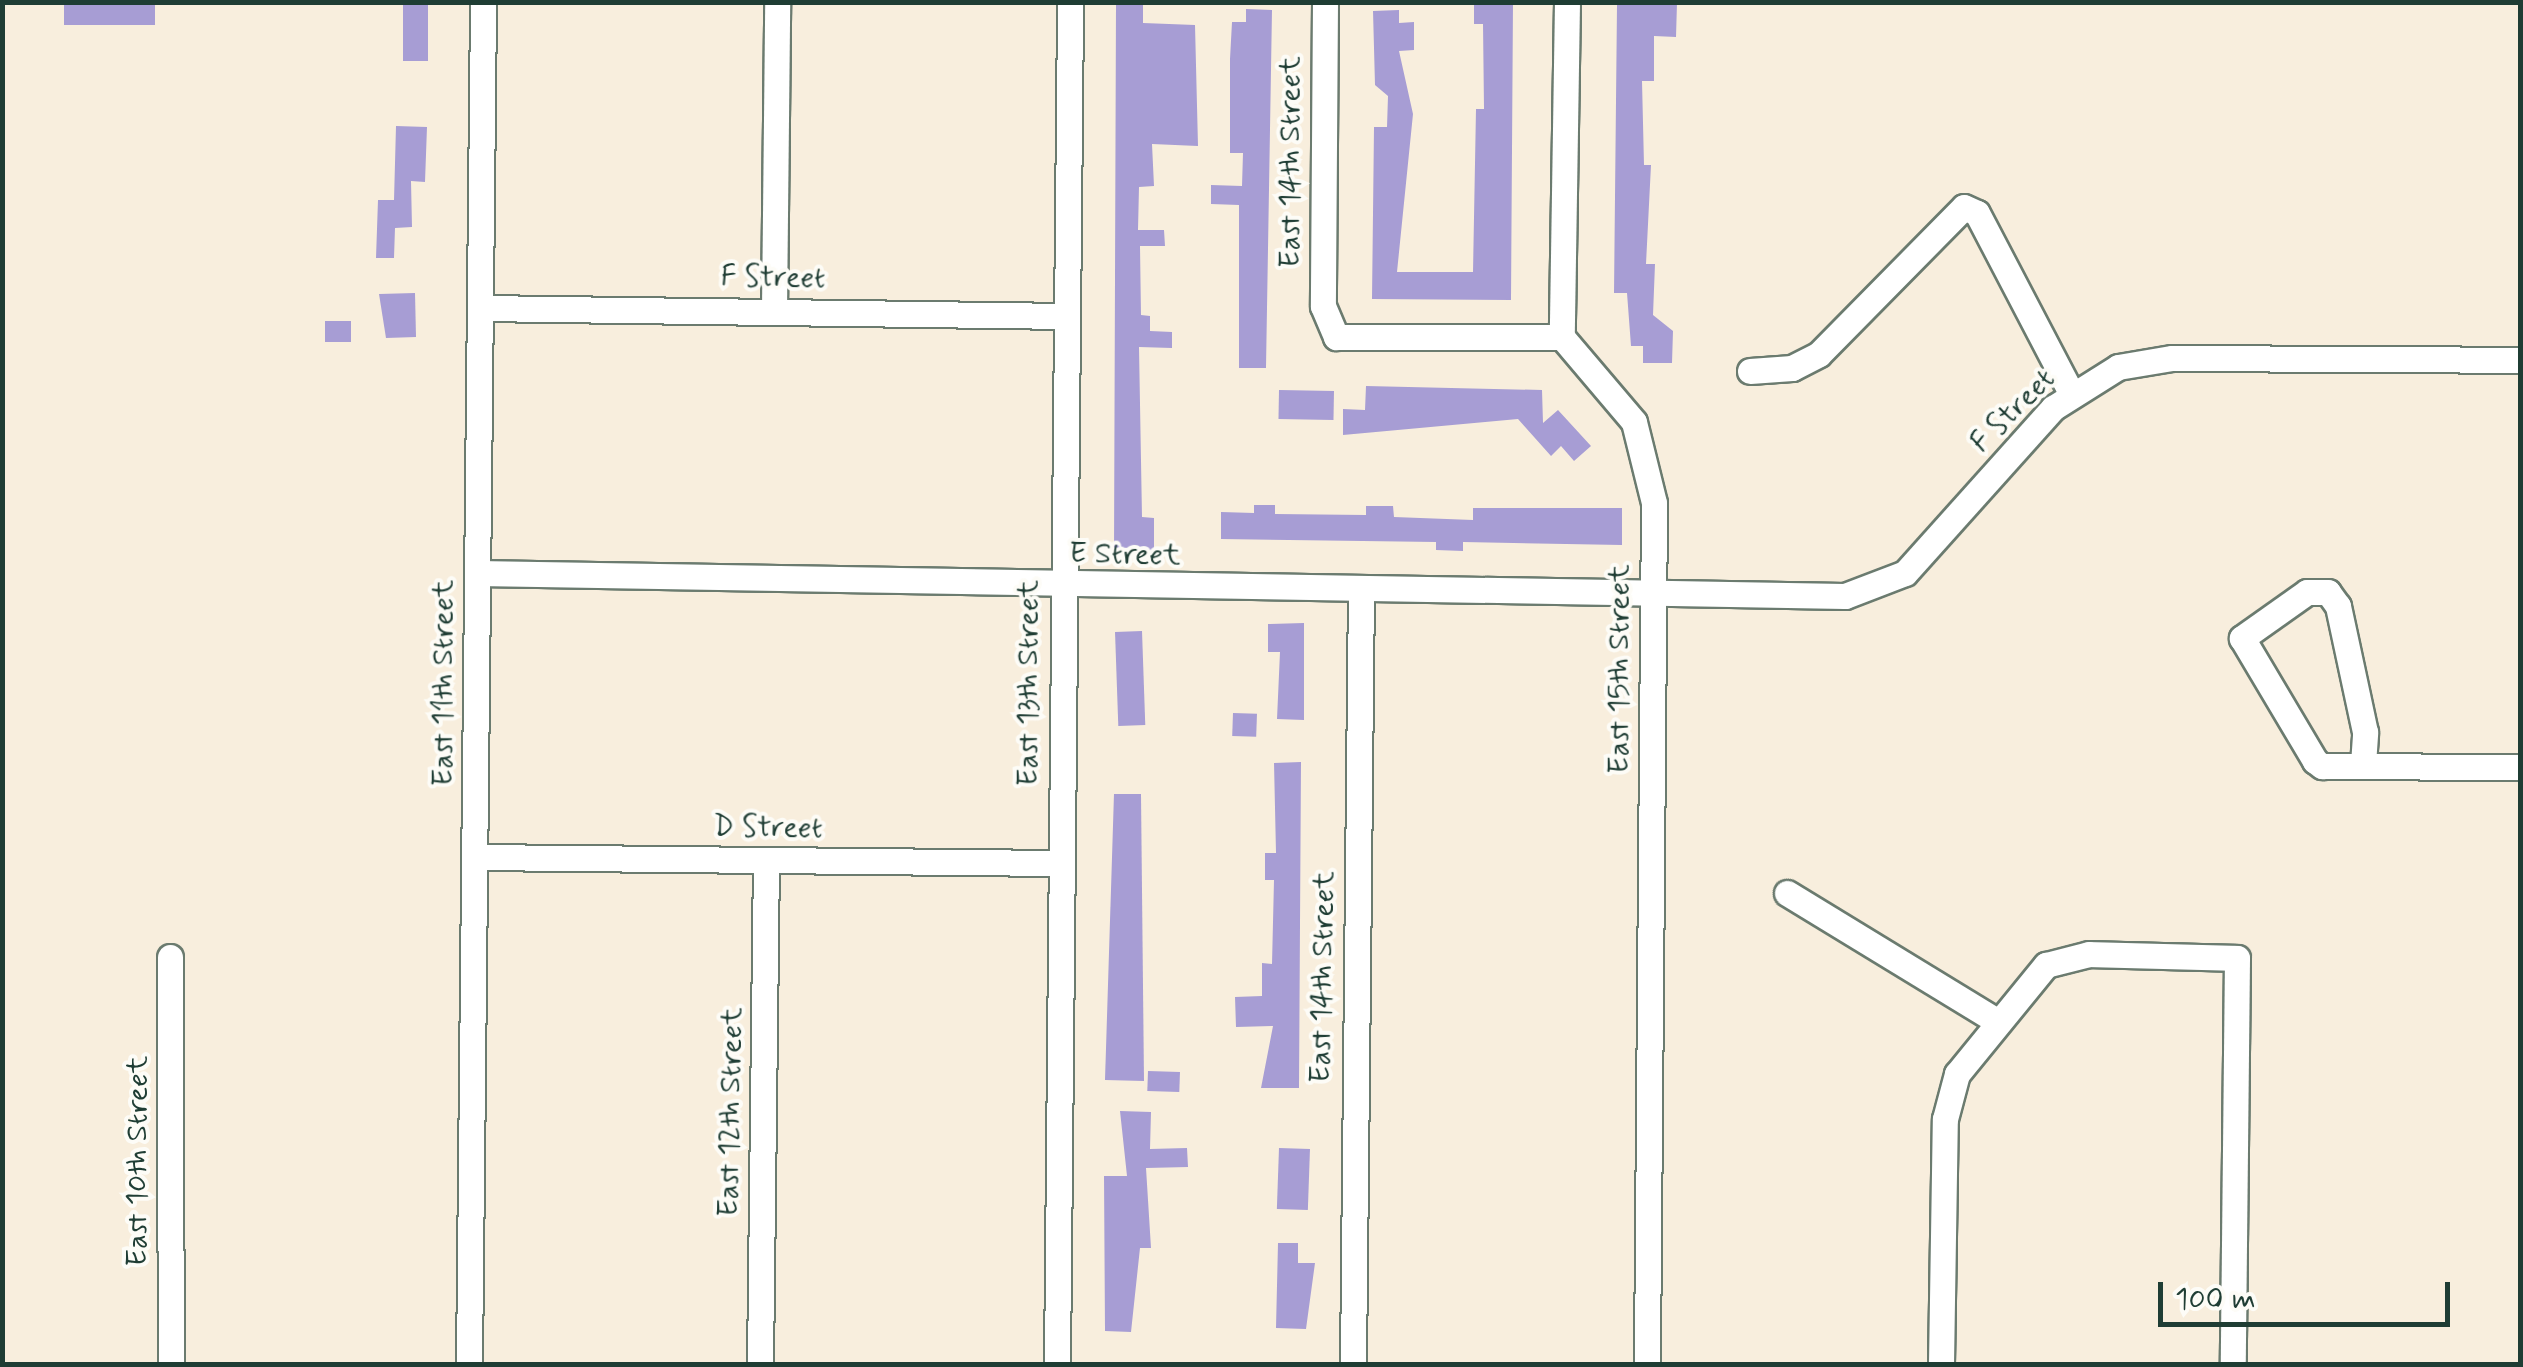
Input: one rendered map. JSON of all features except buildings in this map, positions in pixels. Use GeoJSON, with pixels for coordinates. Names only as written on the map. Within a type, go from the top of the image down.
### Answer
{"type":"FeatureCollection","features":[{"type":"Feature","properties":{"kind":"street","name":"East 11th Street"},"geometry":{"type":"LineString","coordinates":[[468,1364],[483,2]]}},
{"type":"Feature","properties":{"kind":"street"},"geometry":{"type":"LineString","coordinates":[[774,310],[777,2]]}},
{"type":"Feature","properties":{"kind":"street","name":"East 13th Street"},"geometry":{"type":"LineString","coordinates":[[1057,1364],[1070,2]]}},
{"type":"Feature","properties":{"kind":"street","name":"East 14th Street"},"geometry":{"type":"LineString","coordinates":[[1325,2],[1326,322],[1336,337],[1562,337]]}},
{"type":"Feature","properties":{"kind":"street"},"geometry":{"type":"LineString","coordinates":[[1562,337],[1567,2]]}},
{"type":"Feature","properties":{"kind":"street"},"geometry":{"type":"LineString","coordinates":[[1750,371],[1792,368],[1819,354],[1964,207],[1977,213],[2071,392]]}},
{"type":"Feature","properties":{"kind":"street","name":"F Street"},"geometry":{"type":"LineString","coordinates":[[480,308],[1066,316]]}},
{"type":"Feature","properties":{"kind":"street","name":"East 15th Street"},"geometry":{"type":"LineString","coordinates":[[1562,337],[1634,422],[1652,468],[1647,1364]]}},
{"type":"Feature","properties":{"kind":"street","name":"F Street"},"geometry":{"type":"LineString","coordinates":[[1651,594],[1880,588],[1906,574],[2071,392],[2118,367],[2172,358],[2520,360]]}},
{"type":"Feature","properties":{"kind":"street","name":"E Street"},"geometry":{"type":"LineString","coordinates":[[477,573],[1062,587],[1651,594]]}},
{"type":"Feature","properties":{"kind":"street","name":"East 14th Street"},"geometry":{"type":"LineString","coordinates":[[1353,1364],[1361,591]]}},
{"type":"Feature","properties":{"kind":"street"},"geometry":{"type":"LineString","coordinates":[[2363,764],[2365,732],[2338,606],[2328,592],[2306,592],[2244,630],[2244,648],[2315,762],[2363,764],[2520,767]]}},
{"type":"Feature","properties":{"kind":"street","name":"D Street"},"geometry":{"type":"LineString","coordinates":[[475,856],[1060,863]]}},
{"type":"Feature","properties":{"kind":"street","name":"East 12th Street"},"geometry":{"type":"LineString","coordinates":[[760,1364],[766,861]]}},
{"type":"Feature","properties":{"kind":"street"},"geometry":{"type":"LineString","coordinates":[[1788,893],[1998,1022]]}},
{"type":"Feature","properties":{"kind":"street"},"geometry":{"type":"LineString","coordinates":[[1941,1364],[1945,1120],[1956,1074],[2046,965],[2089,954],[2237,958],[2234,1364]]}},
{"type":"Feature","properties":{"kind":"street","name":"East 10th Street"},"geometry":{"type":"LineString","coordinates":[[170,957],[171,1364]]}}]}
